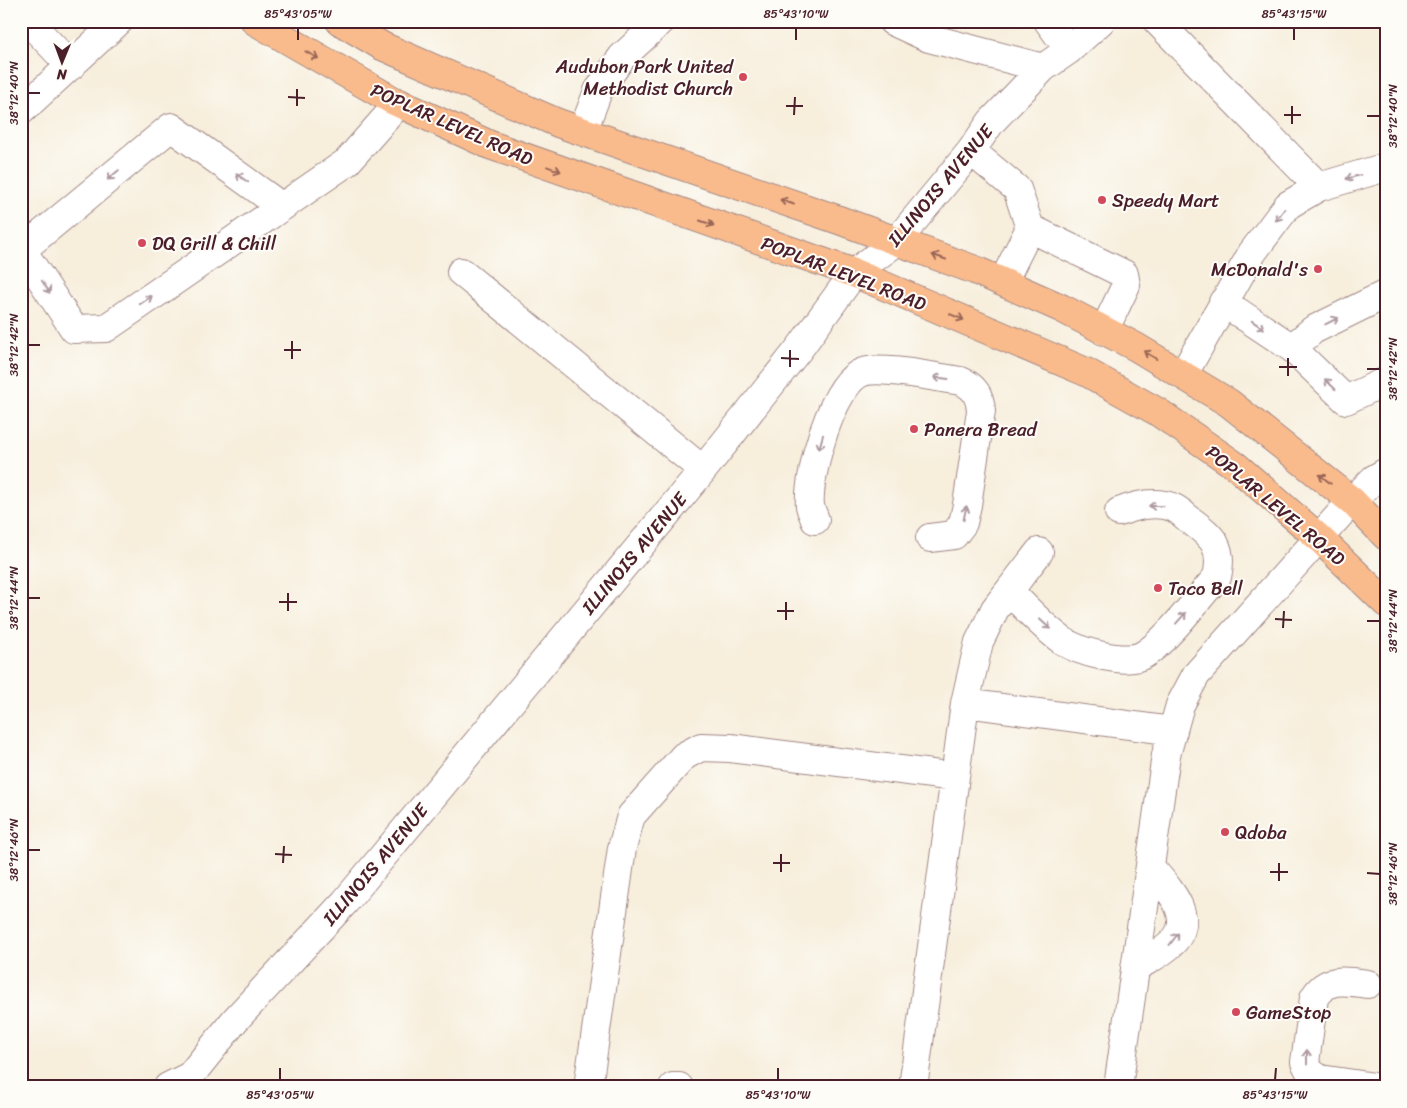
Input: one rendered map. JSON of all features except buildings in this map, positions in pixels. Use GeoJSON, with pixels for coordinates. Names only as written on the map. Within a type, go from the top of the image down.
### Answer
{"type":"FeatureCollection","features":[{"type":"Feature","properties":{"kind":"main road","name":"POPLAR LEVEL ROAD"},"geometry":{"type":"LineString","coordinates":[[255,21],[399,103],[490,145],[854,274],[1086,372],[1158,412],[1236,466],[1319,538],[1386,603]]}},
{"type":"Feature","properties":{"kind":"main road"},"geometry":{"type":"LineString","coordinates":[[340,21],[382,46],[584,132],[839,220],[975,270],[1061,308],[1230,403],[1352,501],[1386,536]]}},
{"type":"Feature","properties":{"kind":"street"},"geometry":{"type":"LineString","coordinates":[[28,21],[70,66]]}},
{"type":"Feature","properties":{"kind":"street"},"geometry":{"type":"LineString","coordinates":[[21,111],[118,21]]}},
{"type":"Feature","properties":{"kind":"street"},"geometry":{"type":"LineString","coordinates":[[584,132],[598,91],[622,57],[661,21]]}},
{"type":"Feature","properties":{"kind":"street"},"geometry":{"type":"LineString","coordinates":[[892,21],[929,38],[1043,68]]}},
{"type":"Feature","properties":{"kind":"street"},"geometry":{"type":"LineString","coordinates":[[1048,21],[1069,50]]}},
{"type":"Feature","properties":{"kind":"street","name":"ILLINOIS AVENUE"},"geometry":{"type":"LineString","coordinates":[[186,1083],[235,1020],[344,902],[703,470],[799,349],[854,274],[896,242],[971,151],[991,122],[1043,68],[1069,50],[1101,21]]}},
{"type":"Feature","properties":{"kind":"street"},"geometry":{"type":"LineString","coordinates":[[1157,21],[1319,187]]}},
{"type":"Feature","properties":{"kind":"street"},"geometry":{"type":"LineString","coordinates":[[282,207],[170,128],[22,250],[74,329],[106,328],[282,207],[347,162],[399,103]]}},
{"type":"Feature","properties":{"kind":"street"},"geometry":{"type":"LineString","coordinates":[[971,151],[1017,189],[1030,228],[1003,282]]}},
{"type":"Feature","properties":{"kind":"street"},"geometry":{"type":"LineString","coordinates":[[1183,375],[1252,253],[1288,205],[1319,187],[1386,168]]}},
{"type":"Feature","properties":{"kind":"street"},"geometry":{"type":"LineString","coordinates":[[1030,228],[1124,274],[1126,285],[1104,331]]}},
{"type":"Feature","properties":{"kind":"street"},"geometry":{"type":"LineString","coordinates":[[461,272],[703,470]]}},
{"type":"Feature","properties":{"kind":"street"},"geometry":{"type":"LineString","coordinates":[[1292,348],[1313,330],[1386,294]]}},
{"type":"Feature","properties":{"kind":"street"},"geometry":{"type":"LineString","coordinates":[[1223,302],[1292,348],[1346,400],[1386,381]]}},
{"type":"Feature","properties":{"kind":"street"},"geometry":{"type":"LineString","coordinates":[[815,520],[810,506],[818,448],[835,404],[848,385],[861,373],[877,370],[961,381],[969,384],[980,399],[967,505],[963,522],[954,535],[930,538]]}},
{"type":"Feature","properties":{"kind":"street"},"geometry":{"type":"LineString","coordinates":[[1123,1086],[1135,968],[1166,755],[1180,705],[1196,675],[1352,501],[1374,479],[1386,472]]}},
{"type":"Feature","properties":{"kind":"street"},"geometry":{"type":"LineString","coordinates":[[1008,592],[1063,641],[1078,648],[1115,658],[1129,660],[1143,656],[1157,644],[1218,577],[1220,564],[1219,550],[1208,534],[1172,507],[1136,506],[1119,512]]}},
{"type":"Feature","properties":{"kind":"street"},"geometry":{"type":"LineString","coordinates":[[913,1087],[965,702],[979,642],[995,609],[1039,552]]}},
{"type":"Feature","properties":{"kind":"street"},"geometry":{"type":"LineString","coordinates":[[965,702],[1173,731]]}},
{"type":"Feature","properties":{"kind":"street"},"geometry":{"type":"LineString","coordinates":[[588,1087],[622,848],[631,816],[684,756],[701,747],[730,748],[955,777]]}},
{"type":"Feature","properties":{"kind":"street"},"geometry":{"type":"LineString","coordinates":[[1135,968],[1170,945],[1177,938],[1181,928],[1182,916],[1180,906],[1172,892],[1150,868]]}},
{"type":"Feature","properties":{"kind":"street"},"geometry":{"type":"LineString","coordinates":[[1368,984],[1343,981],[1329,982],[1319,988],[1314,998],[1306,1062],[1310,1072],[1320,1079],[1376,1087]]}},
{"type":"Feature","properties":{"kind":"street"},"geometry":{"type":"LineString","coordinates":[[673,1087],[679,1087]]}},
{"type":"Feature","properties":{"kind":"place","name":"Audubon Park United Methodist Church"},"geometry":{"type":"Point","coordinates":[743,77]}},
{"type":"Feature","properties":{"kind":"place","name":"Speedy Mart"},"geometry":{"type":"Point","coordinates":[1102,200]}},
{"type":"Feature","properties":{"kind":"place","name":"DQ Grill & Chill"},"geometry":{"type":"Point","coordinates":[142,243]}},
{"type":"Feature","properties":{"kind":"place","name":"McDonald's"},"geometry":{"type":"Point","coordinates":[1318,269]}},
{"type":"Feature","properties":{"kind":"place","name":"Panera Bread"},"geometry":{"type":"Point","coordinates":[914,429]}},
{"type":"Feature","properties":{"kind":"place","name":"Taco Bell"},"geometry":{"type":"Point","coordinates":[1158,588]}},
{"type":"Feature","properties":{"kind":"place","name":"Qdoba"},"geometry":{"type":"Point","coordinates":[1225,832]}},
{"type":"Feature","properties":{"kind":"place","name":"GameStop"},"geometry":{"type":"Point","coordinates":[1236,1012]}}]}
